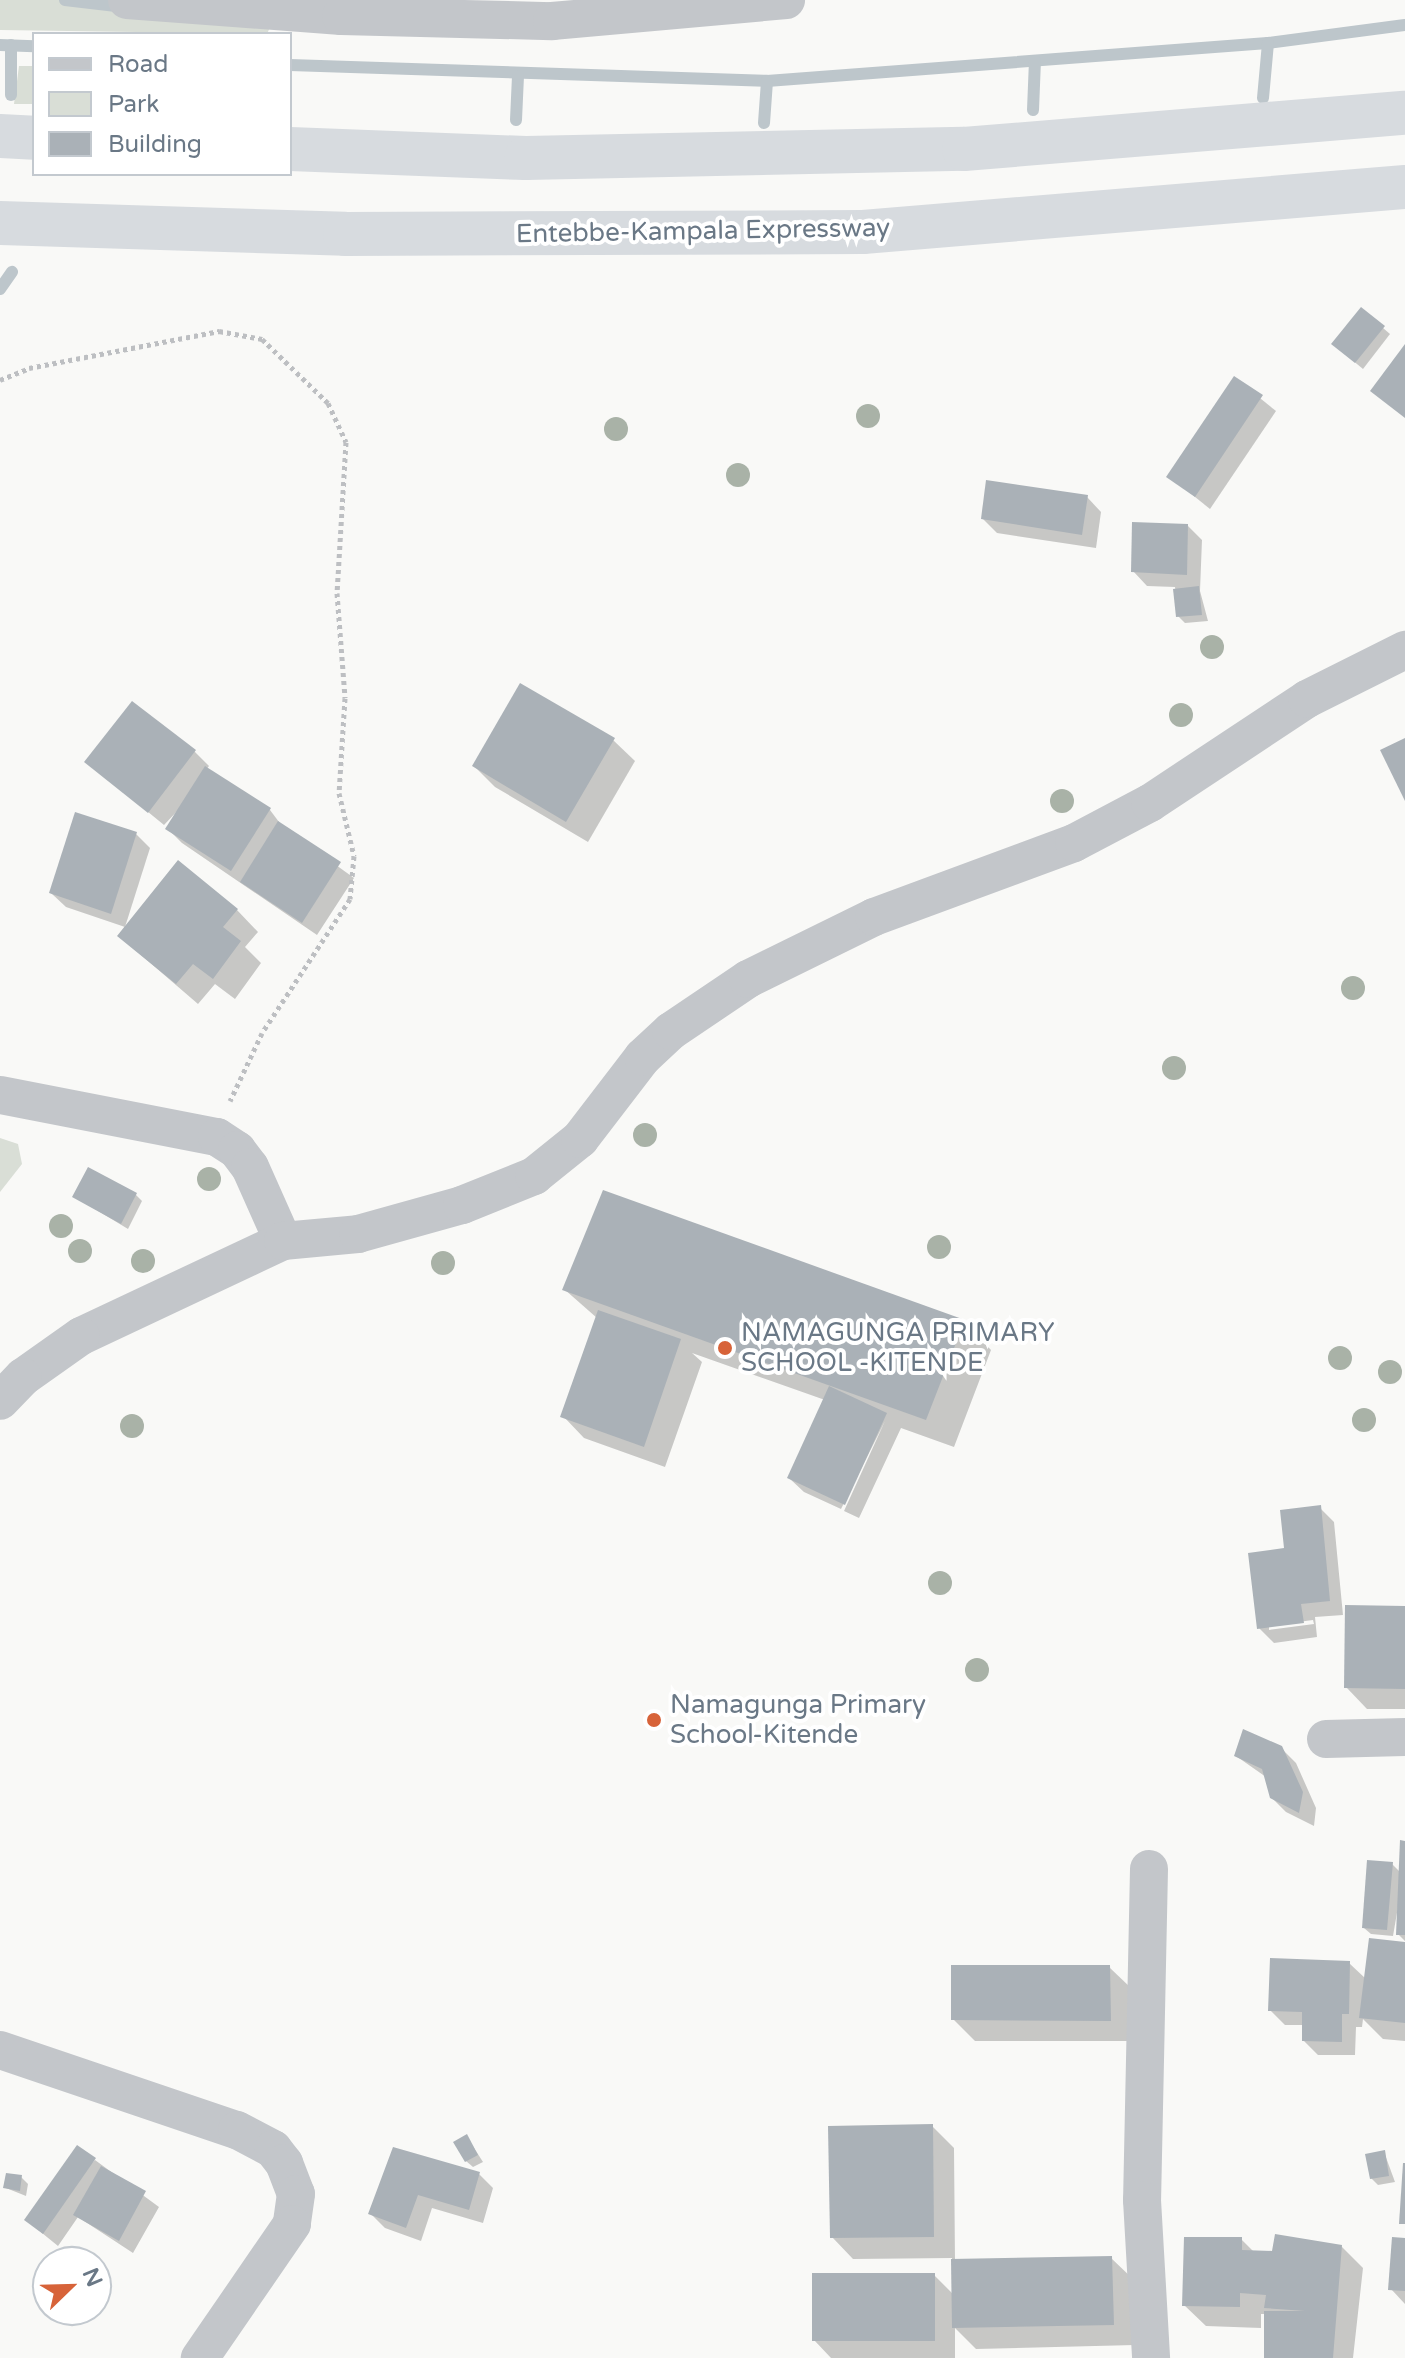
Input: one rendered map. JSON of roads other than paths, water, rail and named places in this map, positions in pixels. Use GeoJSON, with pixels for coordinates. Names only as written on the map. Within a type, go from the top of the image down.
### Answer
{"type":"FeatureCollection","features":[{"type":"Feature","properties":{"kind":"highway"},"geometry":{"type":"LineString","coordinates":[[292,149],[526,158],[964,149],[1405,113]]}},
{"type":"Feature","properties":{"kind":"highway"},"geometry":{"type":"LineString","coordinates":[[0,136],[32,138]]}},
{"type":"Feature","properties":{"kind":"highway","name":"Entebbe-Kampala Expressway"},"geometry":{"type":"LineString","coordinates":[[0,223],[345,234],[863,232],[1405,187]]}},
{"type":"Feature","properties":{"kind":"street"},"geometry":{"type":"LineString","coordinates":[[127,0],[341,16],[552,21],[786,0]]}},
{"type":"Feature","properties":{"kind":"street"},"geometry":{"type":"LineString","coordinates":[[0,1401],[23,1377],[81,1336],[283,1241],[358,1234],[462,1205],[534,1176],[580,1139],[643,1057],[671,1031],[758,973],[874,917],[1074,843],[1150,803],[1307,699],[1405,650]]}},
{"type":"Feature","properties":{"kind":"street"},"geometry":{"type":"LineString","coordinates":[[0,1095],[217,1137],[237,1150],[283,1241]]}},
{"type":"Feature","properties":{"kind":"street"},"geometry":{"type":"LineString","coordinates":[[1326,1739],[1405,1737]]}},
{"type":"Feature","properties":{"kind":"street"},"geometry":{"type":"LineString","coordinates":[[1149,1869],[1142,2200],[1151,2358]]}},
{"type":"Feature","properties":{"kind":"street"},"geometry":{"type":"LineString","coordinates":[[0,2050],[237,2130],[273,2149],[284,2163],[296,2194],[292,2224],[200,2358]]}},
{"type":"Feature","properties":{"kind":"waterway"},"geometry":{"type":"LineString","coordinates":[[65,0],[125,7]]}},
{"type":"Feature","properties":{"kind":"waterway"},"geometry":{"type":"LineString","coordinates":[[292,65],[767,81],[1268,43],[1405,25]]}},
{"type":"Feature","properties":{"kind":"waterway"},"geometry":{"type":"LineString","coordinates":[[1263,98],[1268,43]]}},
{"type":"Feature","properties":{"kind":"waterway"},"geometry":{"type":"LineString","coordinates":[[0,45],[32,46]]}},
{"type":"Feature","properties":{"kind":"waterway"},"geometry":{"type":"LineString","coordinates":[[11,45],[11,95]]}},
{"type":"Feature","properties":{"kind":"waterway"},"geometry":{"type":"LineString","coordinates":[[1033,110],[1035,61]]}},
{"type":"Feature","properties":{"kind":"waterway"},"geometry":{"type":"LineString","coordinates":[[516,120],[518,76]]}},
{"type":"Feature","properties":{"kind":"waterway"},"geometry":{"type":"LineString","coordinates":[[764,123],[767,81]]}},
{"type":"Feature","properties":{"kind":"waterway"},"geometry":{"type":"LineString","coordinates":[[0,289],[12,272]]}},
{"type":"Feature","properties":{"kind":"place","name":"NAMAGUNGA PRIMARY SCHOOL -KITENDE"},"geometry":{"type":"Point","coordinates":[725,1348]}},
{"type":"Feature","properties":{"kind":"place","name":"Namagunga Primary School-Kitende"},"geometry":{"type":"Point","coordinates":[654,1720]}}]}
